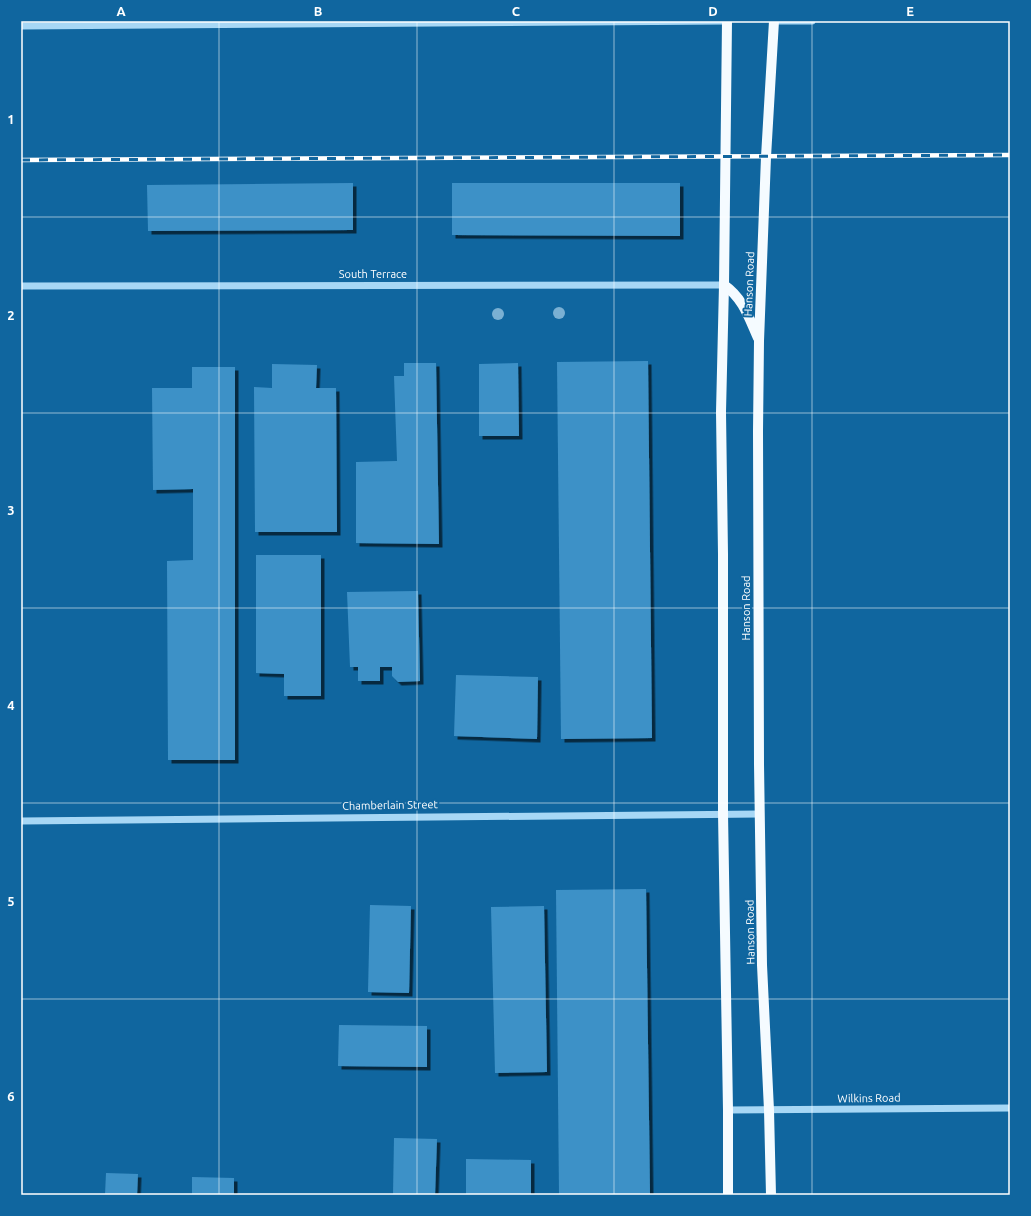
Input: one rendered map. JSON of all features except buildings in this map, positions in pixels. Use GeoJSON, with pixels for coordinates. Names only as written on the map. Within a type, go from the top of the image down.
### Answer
{"type":"FeatureCollection","features":[{"type":"Feature","properties":{"kind":"main road"},"geometry":{"type":"LineString","coordinates":[[727,21],[721,412],[723,570],[723,813],[728,1195]]}},
{"type":"Feature","properties":{"kind":"main road","name":"Hanson Road"},"geometry":{"type":"LineString","coordinates":[[771,1195],[769,1110],[762,964],[758,749],[759,341],[766,157],[774,21]]}},
{"type":"Feature","properties":{"kind":"main road"},"geometry":{"type":"LineString","coordinates":[[724,285],[735,293],[740,299],[759,341]]}},
{"type":"Feature","properties":{"kind":"street"},"geometry":{"type":"LineString","coordinates":[[21,26],[727,21]]}},
{"type":"Feature","properties":{"kind":"street"},"geometry":{"type":"LineString","coordinates":[[774,21],[812,21]]}},
{"type":"Feature","properties":{"kind":"street","name":"South Terrace"},"geometry":{"type":"LineString","coordinates":[[21,286],[459,284],[724,285]]}},
{"type":"Feature","properties":{"kind":"street","name":"Chamberlain Street"},"geometry":{"type":"LineString","coordinates":[[21,821],[723,813],[760,814]]}},
{"type":"Feature","properties":{"kind":"street","name":"Wilkins Road"},"geometry":{"type":"LineString","coordinates":[[728,1110],[1010,1108]]}},
{"type":"Feature","properties":{"kind":"railway"},"geometry":{"type":"LineString","coordinates":[[21,160],[1010,155]]}}]}
